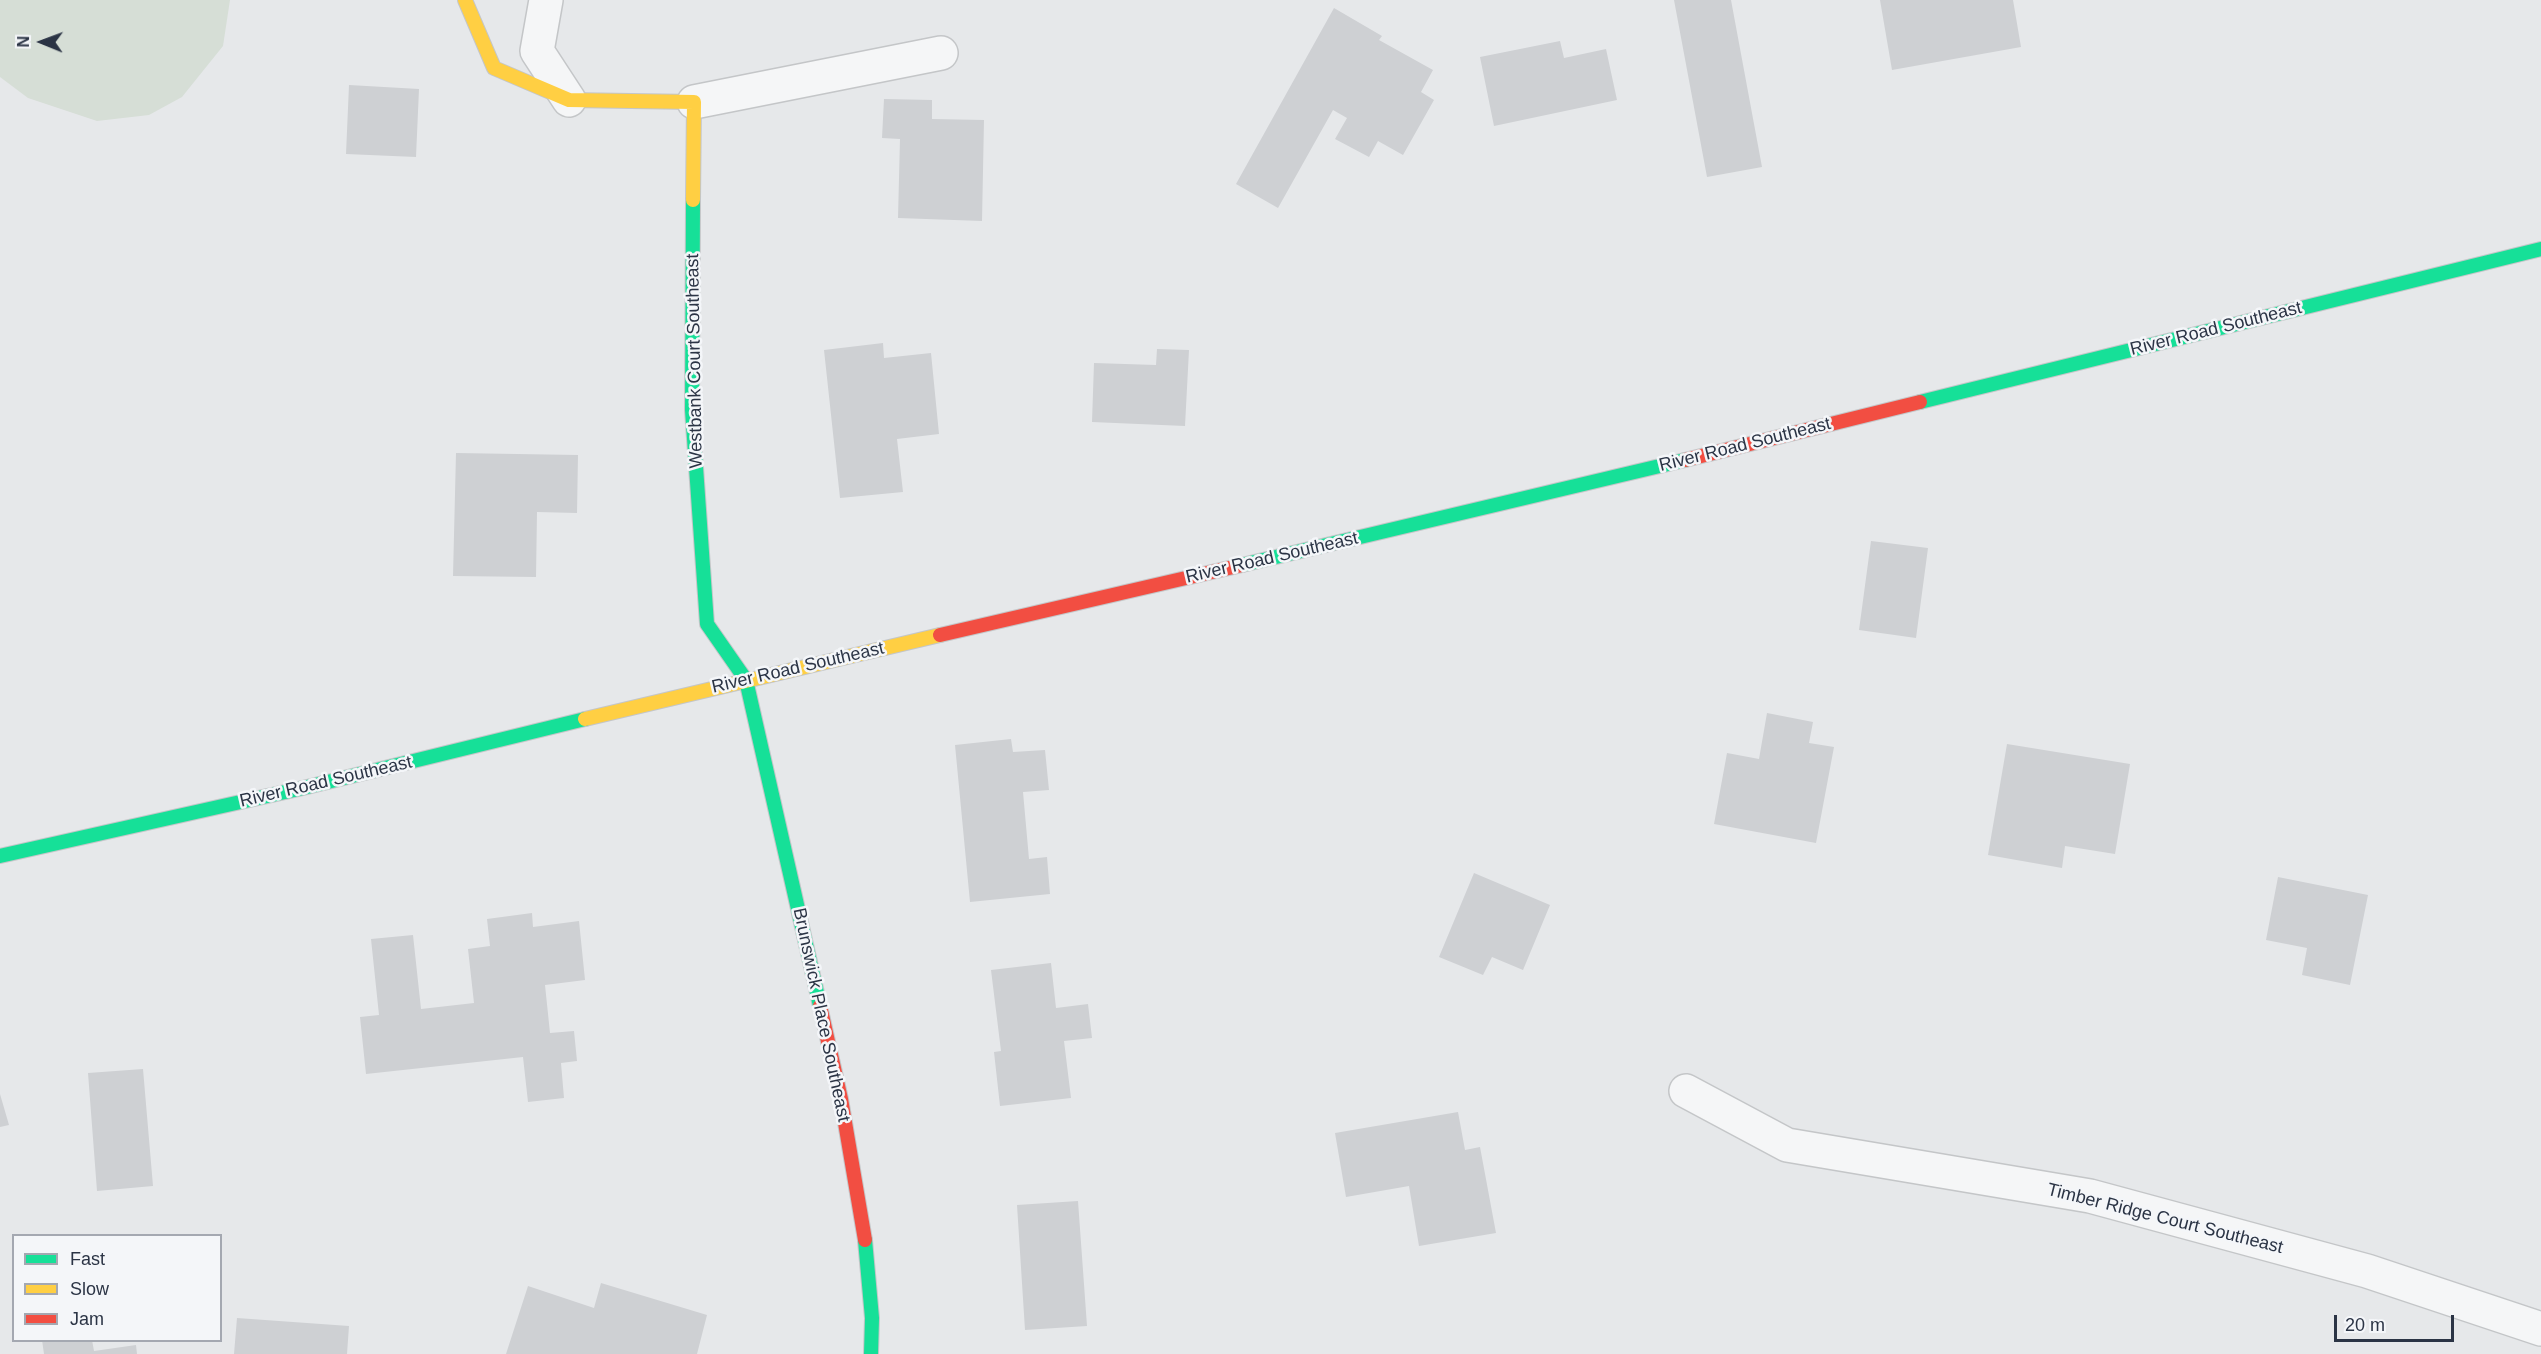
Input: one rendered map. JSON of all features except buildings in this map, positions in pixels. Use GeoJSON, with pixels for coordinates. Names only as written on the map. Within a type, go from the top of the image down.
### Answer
{"type":"FeatureCollection","features":[{"type":"Feature","properties":{"kind":"main road"},"geometry":{"type":"LineString","coordinates":[[465,0],[494,68],[569,100],[694,102]]}},
{"type":"Feature","properties":{"kind":"main road","name":"Westbank Court Southeast"},"geometry":{"type":"LineString","coordinates":[[694,102],[692,410],[707,624],[746,680]]}},
{"type":"Feature","properties":{"kind":"main road","name":"River Road Southeast"},"geometry":{"type":"LineString","coordinates":[[0,856],[303,788],[746,680],[1567,489],[2541,249]]}},
{"type":"Feature","properties":{"kind":"main road","name":"Brunswick Place Southeast"},"geometry":{"type":"LineString","coordinates":[[746,680],[841,1099],[868,1256],[872,1317],[871,1354]]}},
{"type":"Feature","properties":{"kind":"street"},"geometry":{"type":"LineString","coordinates":[[546,0],[537,51],[569,100]]}},
{"type":"Feature","properties":{"kind":"street"},"geometry":{"type":"LineString","coordinates":[[694,102],[940,53]]}},
{"type":"Feature","properties":{"kind":"street","name":"Timber Ridge Court Southeast"},"geometry":{"type":"LineString","coordinates":[[1686,1091],[1787,1145],[2090,1196],[2367,1271],[2541,1329]]}},
{"type":"Feature","properties":{"kind":"shaded area"},"geometry":{"type":"Polygon","coordinates":[[[0,0],[230,0],[223,46],[182,97],[149,115],[97,121],[28,98],[0,77],[0,0]]]}},
{"type":"Feature","properties":{"kind":"traffic: fast"},"geometry":{"type":"LineString","coordinates":[[693,200],[692,410],[707,624],[746,680],[820,1006]]}},
{"type":"Feature","properties":{"kind":"traffic: fast"},"geometry":{"type":"LineString","coordinates":[[1920,402],[2541,249]]}},
{"type":"Feature","properties":{"kind":"traffic: fast"},"geometry":{"type":"LineString","coordinates":[[1242,565],[1685,460]]}},
{"type":"Feature","properties":{"kind":"traffic: fast"},"geometry":{"type":"LineString","coordinates":[[0,856],[303,788],[585,719]]}},
{"type":"Feature","properties":{"kind":"traffic: fast"},"geometry":{"type":"LineString","coordinates":[[865,1240],[872,1318],[871,1354]]}},
{"type":"Feature","properties":{"kind":"traffic: slow"},"geometry":{"type":"LineString","coordinates":[[465,0],[494,68],[569,100],[694,102],[693,200]]}},
{"type":"Feature","properties":{"kind":"traffic: slow"},"geometry":{"type":"LineString","coordinates":[[585,719],[940,635]]}},
{"type":"Feature","properties":{"kind":"traffic: jam"},"geometry":{"type":"LineString","coordinates":[[1685,460],[1920,402]]}},
{"type":"Feature","properties":{"kind":"traffic: jam"},"geometry":{"type":"LineString","coordinates":[[940,635],[1242,565]]}},
{"type":"Feature","properties":{"kind":"traffic: jam"},"geometry":{"type":"LineString","coordinates":[[820,1006],[841,1099],[865,1240]]}}]}
